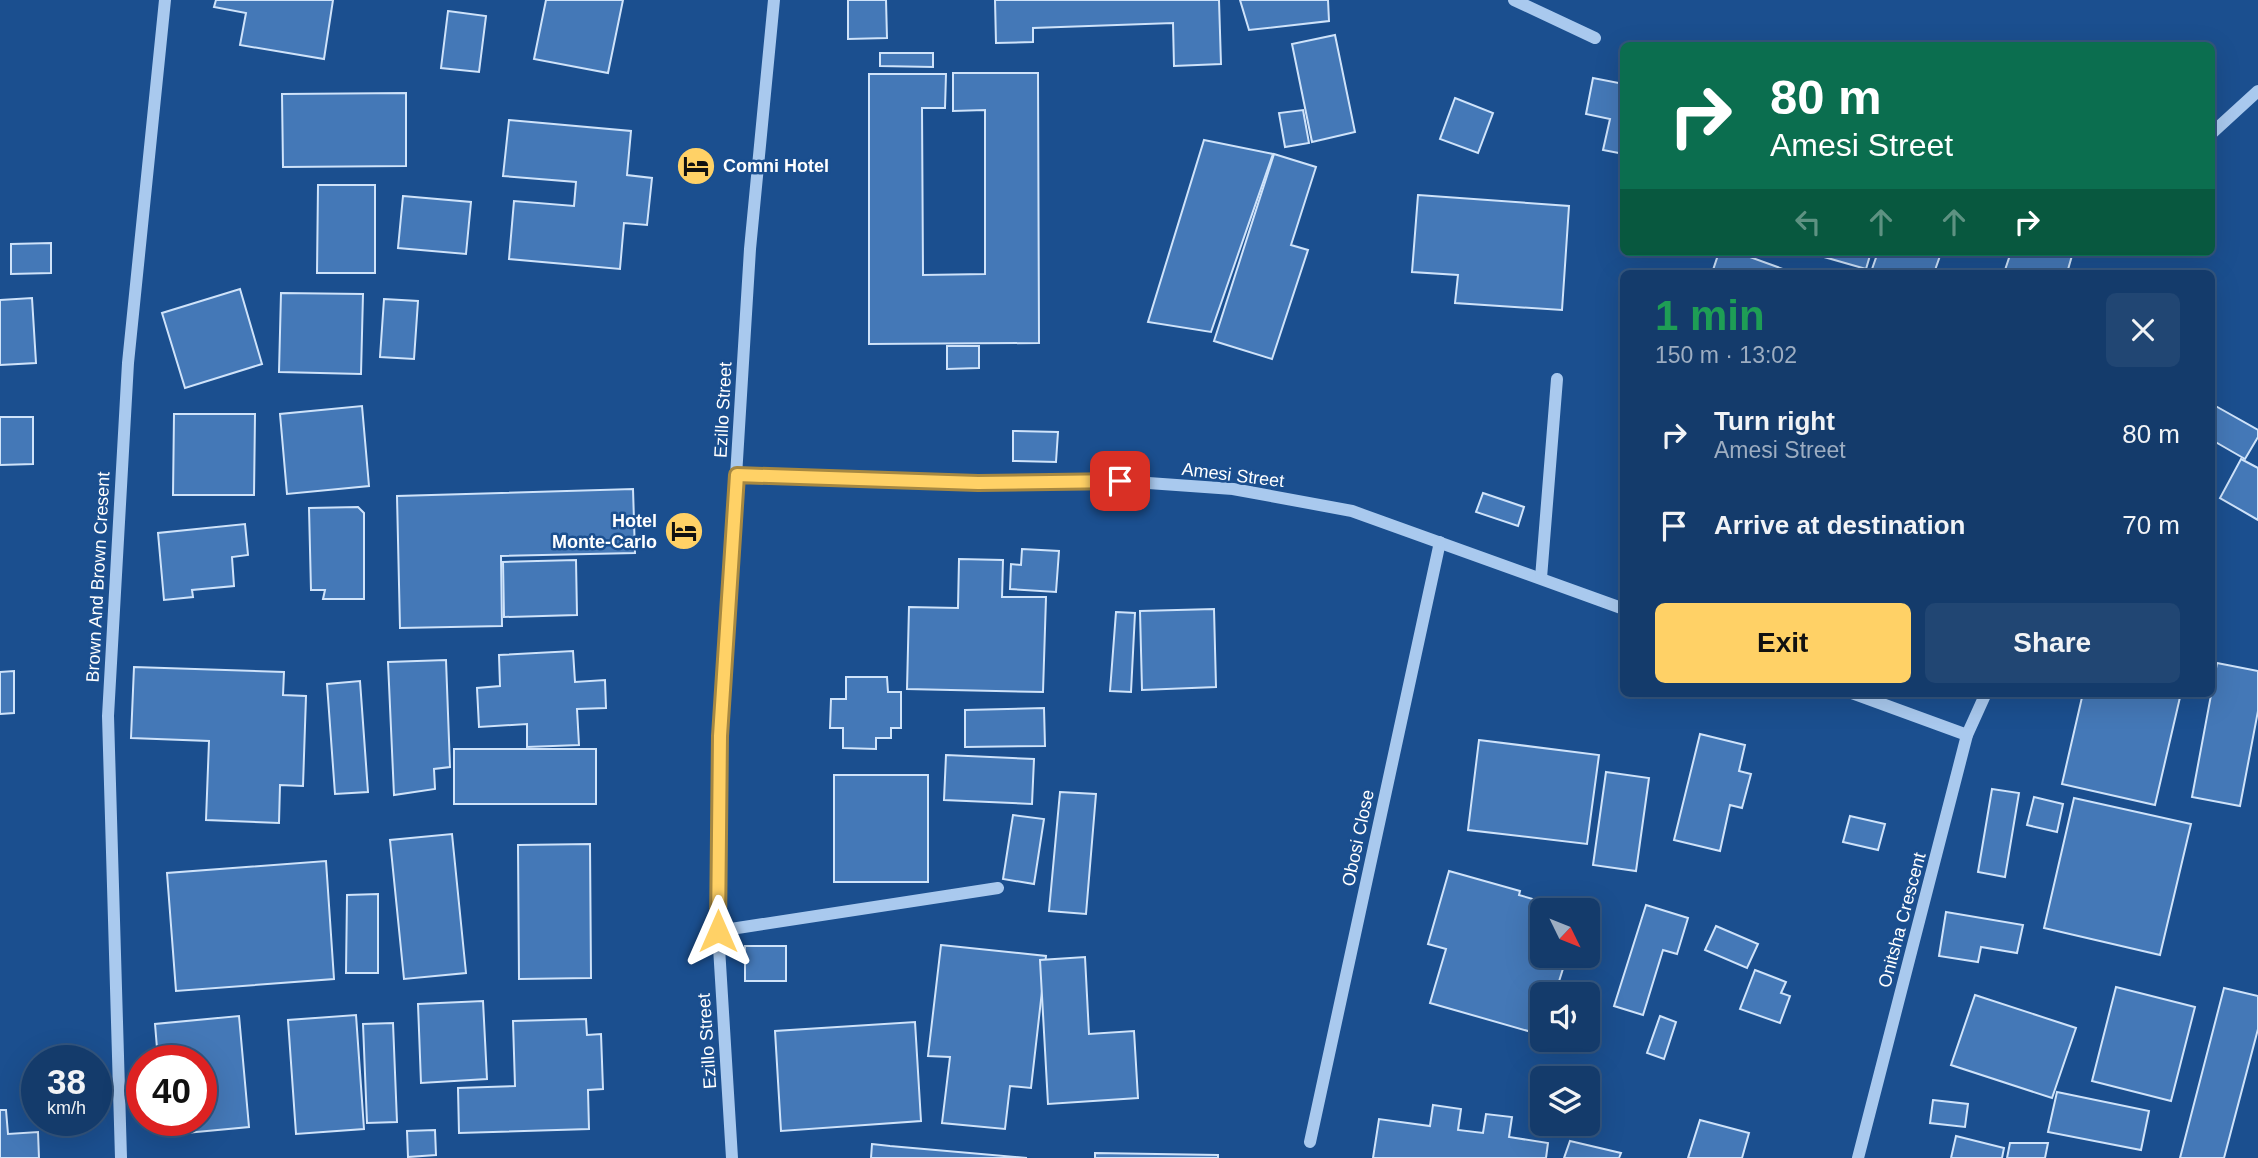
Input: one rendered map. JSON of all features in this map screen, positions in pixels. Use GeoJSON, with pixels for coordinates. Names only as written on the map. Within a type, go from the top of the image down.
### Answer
{"type":"FeatureCollection","features":[{"type":"Feature","properties":{"kind":"street","name":"Brown And Brown Cresent"},"geometry":{"type":"LineString","coordinates":[[121,1158],[108,716],[128,363],[165,0]]}},
{"type":"Feature","properties":{"kind":"street","name":"Ezillo Street"},"geometry":{"type":"LineString","coordinates":[[732,1158],[718,931],[720,736],[750,249],[774,0]]}},
{"type":"Feature","properties":{"kind":"street"},"geometry":{"type":"LineString","coordinates":[[1514,0],[1595,38]]}},
{"type":"Feature","properties":{"kind":"street"},"geometry":{"type":"LineString","coordinates":[[2215,130],[2258,91]]}},
{"type":"Feature","properties":{"kind":"street"},"geometry":{"type":"LineString","coordinates":[[1541,578],[1557,379]]}},
{"type":"Feature","properties":{"kind":"street","name":"Amesi Street"},"geometry":{"type":"LineString","coordinates":[[737,475],[978,483],[1120,481],[1233,489],[1352,511],[1620,608]]}},
{"type":"Feature","properties":{"kind":"street","name":"Obosi Close"},"geometry":{"type":"LineString","coordinates":[[1310,1142],[1440,541]]}},
{"type":"Feature","properties":{"kind":"street"},"geometry":{"type":"LineString","coordinates":[[1863,697],[1966,736]]}},
{"type":"Feature","properties":{"kind":"street","name":"Onitsha Crescent"},"geometry":{"type":"LineString","coordinates":[[1858,1158],[1966,736],[1984,697]]}},
{"type":"Feature","properties":{"kind":"street"},"geometry":{"type":"LineString","coordinates":[[718,931],[998,888]]}},
{"type":"Feature","properties":{"kind":"building"},"geometry":{"type":"Polygon","coordinates":[[[216,0],[333,0],[324,59],[240,45],[246,13],[214,7],[216,0]]]}},
{"type":"Feature","properties":{"kind":"building"},"geometry":{"type":"Polygon","coordinates":[[[546,0],[623,0],[608,73],[534,59],[546,0]]]}},
{"type":"Feature","properties":{"kind":"building"},"geometry":{"type":"Polygon","coordinates":[[[848,0],[886,0],[887,38],[848,39],[848,0]]]}},
{"type":"Feature","properties":{"kind":"building"},"geometry":{"type":"Polygon","coordinates":[[[995,0],[1219,0],[1221,64],[1174,66],[1173,23],[1033,28],[1033,42],[996,43],[995,0]]]}},
{"type":"Feature","properties":{"kind":"building"},"geometry":{"type":"Polygon","coordinates":[[[1240,0],[1328,0],[1329,21],[1249,30],[1240,0]]]}},
{"type":"Feature","properties":{"kind":"building"},"geometry":{"type":"Polygon","coordinates":[[[448,11],[486,16],[479,72],[441,68],[448,11]]]}},
{"type":"Feature","properties":{"kind":"building"},"geometry":{"type":"Polygon","coordinates":[[[1335,35],[1355,132],[1312,142],[1292,44],[1335,35]]]}},
{"type":"Feature","properties":{"kind":"building"},"geometry":{"type":"Polygon","coordinates":[[[880,53],[933,53],[933,67],[880,66],[880,53]]]}},
{"type":"Feature","properties":{"kind":"building"},"geometry":{"type":"Polygon","coordinates":[[[953,73],[1038,73],[1039,343],[869,344],[869,74],[946,74],[945,108],[922,108],[923,275],[985,274],[985,110],[953,111],[953,73]]]}},
{"type":"Feature","properties":{"kind":"building"},"geometry":{"type":"Polygon","coordinates":[[[1593,78],[1620,83],[1620,153],[1603,150],[1610,119],[1586,114],[1593,78]]]}},
{"type":"Feature","properties":{"kind":"building"},"geometry":{"type":"Polygon","coordinates":[[[406,93],[406,166],[283,167],[282,94],[406,93]]]}},
{"type":"Feature","properties":{"kind":"building"},"geometry":{"type":"Polygon","coordinates":[[[1455,98],[1493,113],[1478,153],[1440,139],[1455,98]]]}},
{"type":"Feature","properties":{"kind":"building"},"geometry":{"type":"Polygon","coordinates":[[[1303,110],[1309,143],[1285,147],[1279,113],[1303,110]]]}},
{"type":"Feature","properties":{"kind":"building"},"geometry":{"type":"Polygon","coordinates":[[[509,120],[631,131],[627,175],[652,178],[647,225],[624,223],[620,269],[509,259],[514,201],[574,206],[576,182],[503,176],[509,120]]]}},
{"type":"Feature","properties":{"kind":"building"},"geometry":{"type":"Polygon","coordinates":[[[1204,140],[1273,154],[1211,332],[1148,322],[1204,140]]]}},
{"type":"Feature","properties":{"kind":"building"},"geometry":{"type":"Polygon","coordinates":[[[1274,154],[1316,167],[1291,245],[1308,250],[1272,359],[1214,341],[1274,154]]]}},
{"type":"Feature","properties":{"kind":"building"},"geometry":{"type":"Polygon","coordinates":[[[318,185],[375,185],[375,273],[317,273],[318,185]]]}},
{"type":"Feature","properties":{"kind":"building"},"geometry":{"type":"Polygon","coordinates":[[[1418,195],[1569,206],[1562,310],[1455,303],[1458,275],[1412,272],[1418,195]]]}},
{"type":"Feature","properties":{"kind":"building"},"geometry":{"type":"Polygon","coordinates":[[[403,196],[471,202],[466,254],[398,248],[403,196]]]}},
{"type":"Feature","properties":{"kind":"building"},"geometry":{"type":"Polygon","coordinates":[[[51,243],[51,273],[11,274],[11,244],[51,243]]]}},
{"type":"Feature","properties":{"kind":"building"},"geometry":{"type":"Polygon","coordinates":[[[1718,256],[1747,256],[1786,270],[1713,270],[1718,256]]]}},
{"type":"Feature","properties":{"kind":"building"},"geometry":{"type":"Polygon","coordinates":[[[1824,256],[1870,256],[1866,269],[1824,256]]]}},
{"type":"Feature","properties":{"kind":"building"},"geometry":{"type":"Polygon","coordinates":[[[1877,256],[1940,256],[1935,270],[1872,270],[1877,256]]]}},
{"type":"Feature","properties":{"kind":"building"},"geometry":{"type":"Polygon","coordinates":[[[2010,256],[2072,256],[2068,270],[2005,270],[2010,256]]]}},
{"type":"Feature","properties":{"kind":"building"},"geometry":{"type":"Polygon","coordinates":[[[240,289],[262,364],[185,388],[162,313],[240,289]]]}},
{"type":"Feature","properties":{"kind":"building"},"geometry":{"type":"Polygon","coordinates":[[[281,293],[363,294],[361,374],[279,372],[281,293]]]}},
{"type":"Feature","properties":{"kind":"building"},"geometry":{"type":"Polygon","coordinates":[[[32,298],[36,363],[0,365],[0,300],[32,298]]]}},
{"type":"Feature","properties":{"kind":"building"},"geometry":{"type":"Polygon","coordinates":[[[384,299],[418,301],[414,359],[380,357],[384,299]]]}},
{"type":"Feature","properties":{"kind":"building"},"geometry":{"type":"Polygon","coordinates":[[[947,346],[979,346],[979,368],[947,369],[947,346]]]}},
{"type":"Feature","properties":{"kind":"building"},"geometry":{"type":"Polygon","coordinates":[[[362,406],[369,486],[287,494],[280,414],[362,406]]]}},
{"type":"Feature","properties":{"kind":"building"},"geometry":{"type":"Polygon","coordinates":[[[2215,406],[2258,430],[2258,437],[2245,459],[2215,442],[2215,406]]]}},
{"type":"Feature","properties":{"kind":"building"},"geometry":{"type":"Polygon","coordinates":[[[174,414],[255,414],[254,495],[173,495],[174,414]]]}},
{"type":"Feature","properties":{"kind":"building"},"geometry":{"type":"Polygon","coordinates":[[[0,417],[33,417],[33,464],[0,465],[0,417]]]}},
{"type":"Feature","properties":{"kind":"building"},"geometry":{"type":"Polygon","coordinates":[[[1013,431],[1058,432],[1056,462],[1013,461],[1013,431]]]}},
{"type":"Feature","properties":{"kind":"building"},"geometry":{"type":"Polygon","coordinates":[[[2241,459],[2258,468],[2258,520],[2220,498],[2241,459]]]}},
{"type":"Feature","properties":{"kind":"building"},"geometry":{"type":"Polygon","coordinates":[[[633,489],[635,553],[501,556],[502,626],[400,628],[397,496],[633,489]]]}},
{"type":"Feature","properties":{"kind":"building"},"geometry":{"type":"Polygon","coordinates":[[[1483,493],[1524,507],[1518,526],[1476,512],[1483,493]]]}},
{"type":"Feature","properties":{"kind":"building"},"geometry":{"type":"Polygon","coordinates":[[[358,507],[364,513],[364,599],[323,599],[325,590],[311,590],[309,508],[358,507]]]}},
{"type":"Feature","properties":{"kind":"building"},"geometry":{"type":"Polygon","coordinates":[[[245,524],[248,555],[232,557],[234,586],[192,590],[193,597],[164,600],[158,533],[245,524]]]}},
{"type":"Feature","properties":{"kind":"building"},"geometry":{"type":"Polygon","coordinates":[[[1022,549],[1059,551],[1056,592],[1010,589],[1011,564],[1021,565],[1022,549]]]}},
{"type":"Feature","properties":{"kind":"building"},"geometry":{"type":"Polygon","coordinates":[[[959,559],[1003,560],[1002,597],[1046,597],[1043,692],[907,689],[909,607],[958,608],[959,559]]]}},
{"type":"Feature","properties":{"kind":"building"},"geometry":{"type":"Polygon","coordinates":[[[576,560],[577,615],[504,617],[503,562],[576,560]]]}},
{"type":"Feature","properties":{"kind":"building"},"geometry":{"type":"Polygon","coordinates":[[[1214,609],[1216,687],[1142,690],[1140,611],[1214,609]]]}},
{"type":"Feature","properties":{"kind":"building"},"geometry":{"type":"Polygon","coordinates":[[[1116,612],[1135,613],[1131,692],[1110,691],[1116,612]]]}},
{"type":"Feature","properties":{"kind":"building"},"geometry":{"type":"Polygon","coordinates":[[[573,651],[575,682],[605,680],[606,708],[577,709],[579,745],[527,747],[527,724],[479,727],[477,688],[500,686],[499,655],[573,651]]]}},
{"type":"Feature","properties":{"kind":"building"},"geometry":{"type":"Polygon","coordinates":[[[446,660],[450,767],[434,769],[435,789],[394,795],[388,662],[446,660]]]}},
{"type":"Feature","properties":{"kind":"building"},"geometry":{"type":"Polygon","coordinates":[[[2217,663],[2258,671],[2258,711],[2240,806],[2192,797],[2211,697],[2215,697],[2217,663]]]}},
{"type":"Feature","properties":{"kind":"building"},"geometry":{"type":"Polygon","coordinates":[[[134,667],[284,672],[283,695],[306,696],[303,786],[280,785],[279,823],[206,820],[209,741],[131,738],[134,667]]]}},
{"type":"Feature","properties":{"kind":"building"},"geometry":{"type":"Polygon","coordinates":[[[14,671],[14,713],[0,714],[0,672],[14,671]]]}},
{"type":"Feature","properties":{"kind":"building"},"geometry":{"type":"Polygon","coordinates":[[[846,677],[887,677],[888,692],[901,692],[901,728],[891,728],[891,738],[876,738],[876,749],[843,748],[843,728],[830,728],[831,699],[846,699],[846,677]]]}},
{"type":"Feature","properties":{"kind":"building"},"geometry":{"type":"Polygon","coordinates":[[[360,681],[368,792],[335,794],[327,684],[360,681]]]}},
{"type":"Feature","properties":{"kind":"building"},"geometry":{"type":"Polygon","coordinates":[[[2082,697],[2180,697],[2155,805],[2062,784],[2082,697]]]}},
{"type":"Feature","properties":{"kind":"building"},"geometry":{"type":"Polygon","coordinates":[[[1044,708],[1045,746],[965,747],[965,710],[1044,708]]]}},
{"type":"Feature","properties":{"kind":"building"},"geometry":{"type":"Polygon","coordinates":[[[1700,734],[1745,745],[1739,771],[1751,774],[1742,808],[1730,805],[1720,851],[1674,840],[1700,734]]]}},
{"type":"Feature","properties":{"kind":"building"},"geometry":{"type":"Polygon","coordinates":[[[1479,740],[1599,755],[1587,844],[1468,830],[1479,740]]]}},
{"type":"Feature","properties":{"kind":"building"},"geometry":{"type":"Polygon","coordinates":[[[454,749],[596,749],[596,804],[454,804],[454,749]]]}},
{"type":"Feature","properties":{"kind":"building"},"geometry":{"type":"Polygon","coordinates":[[[946,755],[1034,759],[1032,804],[944,800],[946,755]]]}},
{"type":"Feature","properties":{"kind":"building"},"geometry":{"type":"Polygon","coordinates":[[[1606,772],[1649,778],[1636,871],[1593,865],[1606,772]]]}},
{"type":"Feature","properties":{"kind":"building"},"geometry":{"type":"Polygon","coordinates":[[[834,775],[928,775],[928,882],[834,882],[834,775]]]}},
{"type":"Feature","properties":{"kind":"building"},"geometry":{"type":"Polygon","coordinates":[[[1992,789],[2019,793],[2005,877],[1978,872],[1992,789]]]}},
{"type":"Feature","properties":{"kind":"building"},"geometry":{"type":"Polygon","coordinates":[[[1060,792],[1096,794],[1086,914],[1049,911],[1060,792]]]}},
{"type":"Feature","properties":{"kind":"building"},"geometry":{"type":"Polygon","coordinates":[[[2034,797],[2063,804],[2057,832],[2027,825],[2034,797]]]}},
{"type":"Feature","properties":{"kind":"building"},"geometry":{"type":"Polygon","coordinates":[[[2074,798],[2191,824],[2160,955],[2044,928],[2074,798]]]}},
{"type":"Feature","properties":{"kind":"building"},"geometry":{"type":"Polygon","coordinates":[[[1013,815],[1044,819],[1034,884],[1003,879],[1013,815]]]}},
{"type":"Feature","properties":{"kind":"building"},"geometry":{"type":"Polygon","coordinates":[[[1850,816],[1885,824],[1878,850],[1843,842],[1850,816]]]}},
{"type":"Feature","properties":{"kind":"building"},"geometry":{"type":"Polygon","coordinates":[[[452,834],[466,973],[404,979],[390,840],[452,834]]]}},
{"type":"Feature","properties":{"kind":"building"},"geometry":{"type":"Polygon","coordinates":[[[590,844],[591,978],[519,979],[518,845],[590,844]]]}},
{"type":"Feature","properties":{"kind":"building"},"geometry":{"type":"Polygon","coordinates":[[[326,861],[334,979],[176,991],[167,873],[326,861]]]}},
{"type":"Feature","properties":{"kind":"building"},"geometry":{"type":"Polygon","coordinates":[[[1449,871],[1520,891],[1519,895],[1530,898],[1530,968],[1563,968],[1559,982],[1530,982],[1530,1032],[1430,1003],[1446,949],[1428,944],[1449,871]]]}},
{"type":"Feature","properties":{"kind":"building"},"geometry":{"type":"Polygon","coordinates":[[[378,894],[378,973],[346,973],[347,895],[378,894]]]}},
{"type":"Feature","properties":{"kind":"building"},"geometry":{"type":"Polygon","coordinates":[[[1646,905],[1688,918],[1677,954],[1663,950],[1643,1015],[1614,1006],[1646,905]]]}},
{"type":"Feature","properties":{"kind":"building"},"geometry":{"type":"Polygon","coordinates":[[[1946,912],[2023,925],[2017,953],[1981,947],[1978,962],[1939,956],[1946,912]]]}},
{"type":"Feature","properties":{"kind":"building"},"geometry":{"type":"Polygon","coordinates":[[[1716,926],[1758,944],[1747,968],[1705,950],[1716,926]]]}},
{"type":"Feature","properties":{"kind":"building"},"geometry":{"type":"Polygon","coordinates":[[[941,945],[1046,956],[1031,1088],[1010,1086],[1005,1129],[942,1123],[950,1057],[928,1056],[941,945]]]}},
{"type":"Feature","properties":{"kind":"building"},"geometry":{"type":"Polygon","coordinates":[[[745,946],[786,946],[786,981],[745,981],[745,946]]]}},
{"type":"Feature","properties":{"kind":"building"},"geometry":{"type":"Polygon","coordinates":[[[1085,957],[1089,1034],[1134,1031],[1138,1098],[1048,1104],[1040,960],[1085,957]]]}},
{"type":"Feature","properties":{"kind":"building"},"geometry":{"type":"Polygon","coordinates":[[[1755,970],[1786,982],[1781,993],[1790,996],[1780,1023],[1740,1009],[1755,970]]]}},
{"type":"Feature","properties":{"kind":"building"},"geometry":{"type":"Polygon","coordinates":[[[2116,987],[2195,1007],[2171,1101],[2092,1081],[2116,987]]]}},
{"type":"Feature","properties":{"kind":"building"},"geometry":{"type":"Polygon","coordinates":[[[2224,988],[2258,996],[2258,1029],[2224,1158],[2180,1158],[2224,988]]]}},
{"type":"Feature","properties":{"kind":"building"},"geometry":{"type":"Polygon","coordinates":[[[1975,995],[2076,1028],[2052,1098],[1951,1065],[1975,995]]]}},
{"type":"Feature","properties":{"kind":"building"},"geometry":{"type":"Polygon","coordinates":[[[483,1001],[487,1079],[421,1083],[418,1004],[483,1001]]]}},
{"type":"Feature","properties":{"kind":"building"},"geometry":{"type":"Polygon","coordinates":[[[356,1015],[364,1129],[296,1134],[288,1020],[356,1015]]]}},
{"type":"Feature","properties":{"kind":"building"},"geometry":{"type":"Polygon","coordinates":[[[239,1016],[249,1127],[217,1130],[217,1045],[157,1045],[155,1024],[239,1016]]]}},
{"type":"Feature","properties":{"kind":"building"},"geometry":{"type":"Polygon","coordinates":[[[1660,1016],[1676,1022],[1664,1059],[1647,1053],[1660,1016]]]}},
{"type":"Feature","properties":{"kind":"building"},"geometry":{"type":"Polygon","coordinates":[[[586,1019],[587,1035],[601,1034],[603,1089],[588,1090],[589,1129],[459,1133],[458,1088],[515,1086],[513,1021],[586,1019]]]}},
{"type":"Feature","properties":{"kind":"building"},"geometry":{"type":"Polygon","coordinates":[[[915,1022],[921,1121],[781,1131],[775,1031],[915,1022]]]}},
{"type":"Feature","properties":{"kind":"building"},"geometry":{"type":"Polygon","coordinates":[[[393,1023],[397,1122],[367,1123],[363,1024],[393,1023]]]}},
{"type":"Feature","properties":{"kind":"building"},"geometry":{"type":"Polygon","coordinates":[[[2057,1092],[2149,1111],[2141,1150],[2048,1132],[2057,1092]]]}},
{"type":"Feature","properties":{"kind":"building"},"geometry":{"type":"Polygon","coordinates":[[[1933,1100],[1968,1104],[1965,1127],[1930,1123],[1933,1100]]]}},
{"type":"Feature","properties":{"kind":"building"},"geometry":{"type":"Polygon","coordinates":[[[1433,1105],[1461,1109],[1458,1130],[1483,1133],[1486,1114],[1512,1117],[1509,1137],[1548,1143],[1546,1158],[1373,1158],[1379,1119],[1430,1126],[1433,1105]]]}},
{"type":"Feature","properties":{"kind":"building"},"geometry":{"type":"Polygon","coordinates":[[[0,1110],[6,1110],[8,1134],[38,1136],[39,1158],[0,1158],[0,1110]]]}},
{"type":"Feature","properties":{"kind":"building"},"geometry":{"type":"Polygon","coordinates":[[[1700,1120],[1749,1133],[1742,1158],[1688,1158],[1700,1120]]]}},
{"type":"Feature","properties":{"kind":"building"},"geometry":{"type":"Polygon","coordinates":[[[435,1130],[436,1155],[408,1157],[407,1131],[435,1130]]]}},
{"type":"Feature","properties":{"kind":"building"},"geometry":{"type":"Polygon","coordinates":[[[1956,1136],[2004,1148],[2002,1158],[1951,1158],[1956,1136]]]}},
{"type":"Feature","properties":{"kind":"building"},"geometry":{"type":"Polygon","coordinates":[[[1570,1141],[1621,1153],[1619,1158],[1564,1158],[1570,1141]]]}},
{"type":"Feature","properties":{"kind":"building"},"geometry":{"type":"Polygon","coordinates":[[[2010,1143],[2048,1143],[2045,1158],[2007,1158],[2010,1143]]]}},
{"type":"Feature","properties":{"kind":"building"},"geometry":{"type":"Polygon","coordinates":[[[872,1144],[890,1146],[1027,1158],[871,1158],[872,1144]]]}},
{"type":"Feature","properties":{"kind":"building"},"geometry":{"type":"Polygon","coordinates":[[[1095,1153],[1218,1155],[1218,1158],[1095,1158],[1095,1153]]]}},
{"type":"Feature","properties":{"kind":"place","name":"Comni Hotel"},"geometry":{"type":"Point","coordinates":[696,166]}},
{"type":"Feature","properties":{"kind":"place","name":"Hotel Monte-Carlo"},"geometry":{"type":"Point","coordinates":[684,531]}},
{"type":"Feature","properties":{"kind":"route"},"geometry":{"type":"LineString","coordinates":[[718,931],[720,736],[737,475],[978,483],[1120,481]]}}]}
